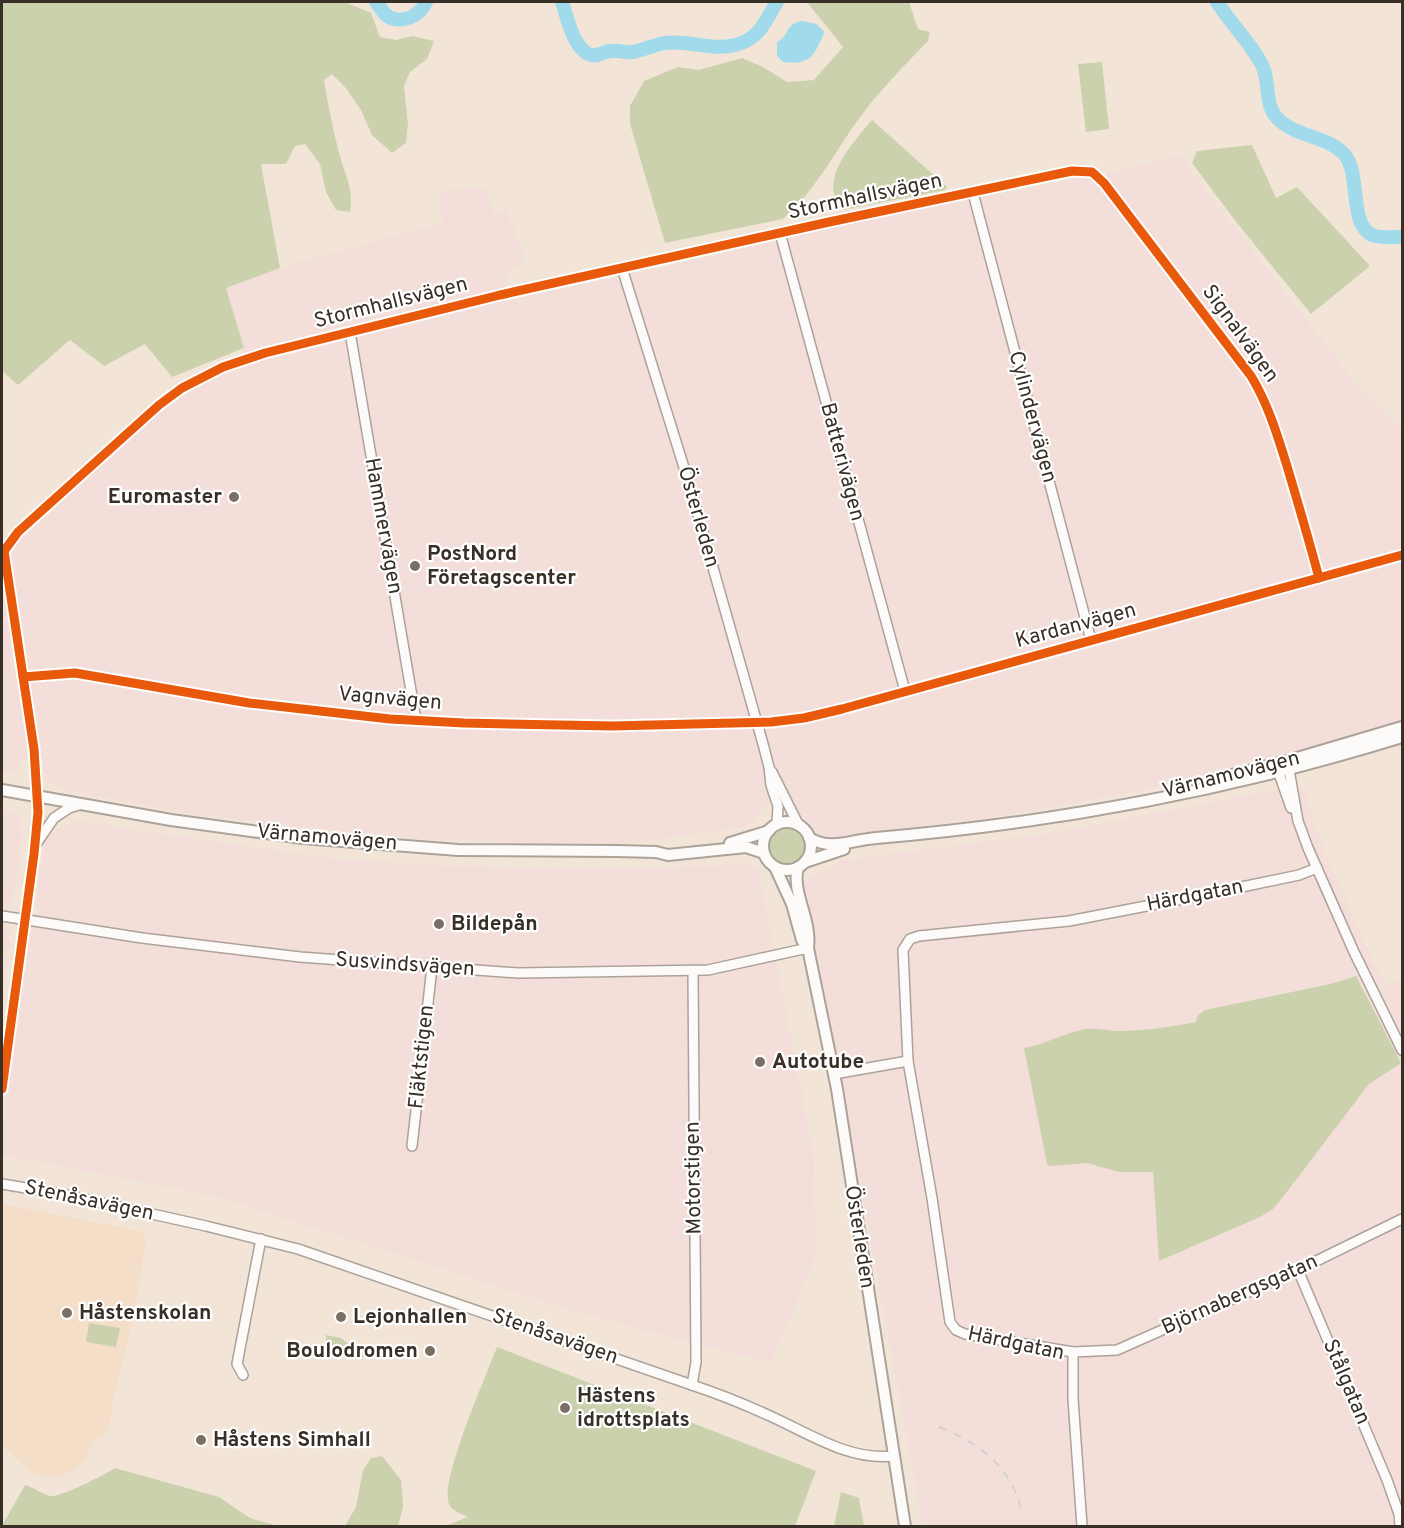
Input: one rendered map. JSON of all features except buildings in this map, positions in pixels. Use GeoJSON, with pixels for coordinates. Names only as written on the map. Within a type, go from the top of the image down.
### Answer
{"type":"FeatureCollection","features":[{"type":"Feature","properties":{"kind":"main road","name":"Värnamovägen"},"geometry":{"type":"LineString","coordinates":[[1282,767],[1402,727]]}},
{"type":"Feature","properties":{"kind":"main road","name":"Värnamovägen"},"geometry":{"type":"LineString","coordinates":[[775,867],[786,870],[841,850],[909,837],[1121,807],[1402,737]]}},
{"type":"Feature","properties":{"kind":"main road","name":"Värnamovägen"},"geometry":{"type":"LineString","coordinates":[[2,789],[171,820],[303,838],[458,850],[656,852],[717,846],[754,837],[788,823],[799,826]]}},
{"type":"Feature","properties":{"kind":"main road"},"geometry":{"type":"LineString","coordinates":[[799,826],[809,838],[810,850],[802,864]]}},
{"type":"Feature","properties":{"kind":"main road"},"geometry":{"type":"LineString","coordinates":[[773,828],[764,841],[764,853],[775,867]]}},
{"type":"Feature","properties":{"kind":"main road","name":"Värnamovägen"},"geometry":{"type":"LineString","coordinates":[[809,838],[829,846],[874,838],[909,837]]}},
{"type":"Feature","properties":{"kind":"main road","name":"Värnamovägen"},"geometry":{"type":"LineString","coordinates":[[656,852],[668,855],[746,847],[764,853]]}},
{"type":"Feature","properties":{"kind":"main road","name":"Österleden"},"geometry":{"type":"LineString","coordinates":[[802,864],[796,879],[810,935],[808,948],[834,1074],[892,1456],[905,1527]]}},
{"type":"Feature","properties":{"kind":"main road","name":"Österleden"},"geometry":{"type":"LineString","coordinates":[[775,867],[792,904],[802,940],[808,948]]}},
{"type":"Feature","properties":{"kind":"street","name":"Stormhallsvägen"},"geometry":{"type":"LineString","coordinates":[[2,1084],[36,844],[38,796],[34,749],[3,549],[18,532],[147,415],[182,388],[223,367],[265,353],[780,233],[1072,171],[1092,172]]}},
{"type":"Feature","properties":{"kind":"street","name":"Signalvägen"},"geometry":{"type":"LineString","coordinates":[[1092,172],[1104,183],[1251,376],[1262,394],[1279,441],[1319,578]]}},
{"type":"Feature","properties":{"kind":"street","name":"Cylindervägen"},"geometry":{"type":"LineString","coordinates":[[973,193],[1091,640]]}},
{"type":"Feature","properties":{"kind":"street","name":"Batterivägen"},"geometry":{"type":"LineString","coordinates":[[780,233],[905,691]]}},
{"type":"Feature","properties":{"kind":"street","name":"Österleden"},"geometry":{"type":"LineString","coordinates":[[622,268],[691,489],[769,767],[771,785],[778,806],[773,828]]}},
{"type":"Feature","properties":{"kind":"street","name":"Hammervägen"},"geometry":{"type":"LineString","coordinates":[[350,332],[416,720]]}},
{"type":"Feature","properties":{"kind":"street","name":"Kardanvägen"},"geometry":{"type":"LineString","coordinates":[[756,722],[804,718],[1402,555]]}},
{"type":"Feature","properties":{"kind":"street","name":"Vagnvägen"},"geometry":{"type":"LineString","coordinates":[[23,677],[75,673],[249,703],[416,720],[603,726],[756,722]]}},
{"type":"Feature","properties":{"kind":"street","name":"Österleden"},"geometry":{"type":"LineString","coordinates":[[769,767],[799,826]]}},
{"type":"Feature","properties":{"kind":"street"},"geometry":{"type":"LineString","coordinates":[[1282,767],[1293,813],[1354,952],[1402,1050]]}},
{"type":"Feature","properties":{"kind":"street"},"geometry":{"type":"LineString","coordinates":[[36,844],[54,818],[69,808],[83,804]]}},
{"type":"Feature","properties":{"kind":"street","name":"Härdgatan"},"geometry":{"type":"LineString","coordinates":[[1082,1527],[1073,1399],[1073,1353],[964,1334],[953,1327],[947,1307],[932,1198],[908,1061],[903,950],[910,939],[919,936],[1069,921],[1208,894],[1317,868]]}},
{"type":"Feature","properties":{"kind":"street","name":"Susvindsvägen"},"geometry":{"type":"LineString","coordinates":[[2,916],[195,945],[300,957],[518,973],[708,970],[808,948]]}},
{"type":"Feature","properties":{"kind":"street","name":"Fläktstigen"},"geometry":{"type":"LineString","coordinates":[[412,1146],[432,967]]}},
{"type":"Feature","properties":{"kind":"street","name":"Motorstigen"},"geometry":{"type":"LineString","coordinates":[[692,1384],[696,1362],[693,971]]}},
{"type":"Feature","properties":{"kind":"street"},"geometry":{"type":"LineString","coordinates":[[834,1074],[908,1061]]}},
{"type":"Feature","properties":{"kind":"street","name":"Stenåsavägen"},"geometry":{"type":"LineString","coordinates":[[2,1184],[62,1194],[261,1239],[340,1262],[692,1384],[851,1452],[876,1457],[892,1456]]}},
{"type":"Feature","properties":{"kind":"street","name":"Björnabergsgatan"},"geometry":{"type":"LineString","coordinates":[[1073,1353],[1117,1350],[1298,1270],[1402,1219]]}},
{"type":"Feature","properties":{"kind":"street"},"geometry":{"type":"LineString","coordinates":[[243,1375],[237,1364],[261,1239]]}},
{"type":"Feature","properties":{"kind":"street","name":"Stålgatan"},"geometry":{"type":"LineString","coordinates":[[1298,1270],[1397,1492],[1400,1527]]}},
{"type":"Feature","properties":{"kind":"shaded area"},"geometry":{"type":"Polygon","coordinates":[[[1179,155],[1364,394],[1402,428],[1402,723],[1281,758],[1232,765],[1230,768],[1209,775],[1160,787],[1009,815],[874,832],[829,841],[816,838],[801,821],[789,800],[764,805],[756,819],[744,827],[632,843],[502,842],[410,838],[179,812],[65,790],[52,784],[45,772],[41,755],[21,760],[12,773],[2,771],[2,557],[11,556],[19,541],[157,413],[201,383],[247,365],[226,288],[299,262],[443,223],[438,191],[485,188],[493,213],[506,210],[523,250],[522,265],[506,275],[511,299],[656,269],[892,214],[1107,173],[1179,155]]]}},
{"type":"Feature","properties":{"kind":"shaded area"},"geometry":{"type":"Polygon","coordinates":[[[1306,788],[1306,796],[1314,822],[1329,861],[1373,961],[1387,985],[1402,979],[1402,1526],[923,1526],[813,928],[801,883],[843,860],[1052,833],[1268,791],[1280,790],[1282,792],[1306,788]],[[1356,976],[1205,1010],[1198,1015],[1197,1022],[1155,1029],[1117,1031],[1088,1029],[1064,1035],[1042,1045],[1025,1048],[1047,1164],[1087,1163],[1119,1172],[1153,1172],[1160,1261],[1260,1217],[1273,1209],[1369,1084],[1400,1063],[1356,976]]]}},
{"type":"Feature","properties":{"kind":"shaded area"},"geometry":{"type":"Polygon","coordinates":[[[2,810],[18,814],[22,834],[13,903],[5,907],[6,922],[10,929],[2,996],[2,810]]]}},
{"type":"Feature","properties":{"kind":"shaded area"},"geometry":{"type":"Polygon","coordinates":[[[77,821],[328,858],[448,866],[605,868],[751,865],[759,872],[814,1157],[815,1259],[771,1363],[583,1314],[215,1196],[2,1155],[2,1128],[30,934],[35,929],[38,910],[35,904],[45,842],[48,834],[77,821]]]}},
{"type":"Feature","properties":{"kind":"shaded area","name":"Håstenskolan"},"geometry":{"type":"Polygon","coordinates":[[[2,1204],[140,1231],[146,1238],[140,1280],[109,1427],[103,1436],[94,1439],[85,1459],[64,1475],[48,1477],[35,1473],[13,1457],[2,1444],[2,1204]]]}},
{"type":"Feature","properties":{"kind":"green space"},"geometry":{"type":"Polygon","coordinates":[[[2,2],[345,2],[371,13],[380,37],[396,40],[413,36],[434,41],[427,59],[410,72],[404,86],[408,124],[406,143],[392,153],[372,135],[361,110],[345,87],[332,74],[324,80],[337,144],[350,189],[350,212],[336,210],[326,192],[320,164],[305,144],[295,146],[286,164],[261,164],[280,268],[226,288],[244,348],[172,377],[145,344],[104,366],[70,340],[18,385],[2,371],[2,2]]]}},
{"type":"Feature","properties":{"kind":"green space"},"geometry":{"type":"Polygon","coordinates":[[[807,2],[909,2],[918,29],[930,32],[928,41],[872,102],[813,186],[783,219],[665,243],[630,124],[630,106],[644,81],[678,67],[699,70],[742,58],[763,67],[787,82],[814,80],[843,47],[807,2]]]}},
{"type":"Feature","properties":{"kind":"green space"},"geometry":{"type":"Polygon","coordinates":[[[1102,62],[1109,129],[1086,132],[1078,64],[1102,62]]]}},
{"type":"Feature","properties":{"kind":"green space"},"geometry":{"type":"Polygon","coordinates":[[[872,120],[947,187],[945,190],[843,210],[836,199],[833,187],[835,175],[847,151],[872,120]]]}},
{"type":"Feature","properties":{"kind":"green space"},"geometry":{"type":"Polygon","coordinates":[[[1252,145],[1276,198],[1297,187],[1370,266],[1311,314],[1192,163],[1197,151],[1252,145]]]}},
{"type":"Feature","properties":{"kind":"green space"},"geometry":{"type":"Polygon","coordinates":[[[787,828],[801,833],[806,847],[801,861],[787,866],[773,861],[768,847],[773,833],[787,828]]]}},
{"type":"Feature","properties":{"kind":"green space"},"geometry":{"type":"Polygon","coordinates":[[[1356,976],[1401,1063],[1369,1084],[1273,1209],[1260,1217],[1159,1261],[1153,1172],[1119,1172],[1087,1163],[1050,1166],[1047,1164],[1024,1048],[1086,1029],[1138,1030],[1196,1022],[1198,1015],[1205,1010],[1330,984],[1356,976]]]}},
{"type":"Feature","properties":{"kind":"green space"},"geometry":{"type":"Polygon","coordinates":[[[89,1323],[120,1328],[116,1347],[86,1342],[89,1323]]]}},
{"type":"Feature","properties":{"kind":"green space"},"geometry":{"type":"Polygon","coordinates":[[[326,1335],[341,1338],[351,1346],[383,1353],[383,1358],[339,1352],[327,1342],[326,1335]]]}},
{"type":"Feature","properties":{"kind":"green space","name":"Hästens idrottsplats"},"geometry":{"type":"Polygon","coordinates":[[[497,1347],[816,1471],[795,1526],[445,1526],[468,1517],[457,1512],[449,1504],[451,1474],[457,1452],[497,1347]]]}},
{"type":"Feature","properties":{"kind":"green space"},"geometry":{"type":"Polygon","coordinates":[[[382,1456],[401,1480],[403,1507],[398,1526],[345,1526],[356,1507],[363,1470],[371,1458],[382,1456]]]}},
{"type":"Feature","properties":{"kind":"green space"},"geometry":{"type":"Polygon","coordinates":[[[115,1468],[219,1497],[250,1518],[278,1526],[2,1526],[25,1485],[47,1495],[55,1496],[115,1468]]]}},
{"type":"Feature","properties":{"kind":"green space"},"geometry":{"type":"Polygon","coordinates":[[[841,1492],[859,1498],[864,1526],[834,1526],[841,1492]]]}},
{"type":"Feature","properties":{"kind":"water"},"geometry":{"type":"Polygon","coordinates":[[[803,21],[816,24],[824,31],[822,38],[809,58],[796,63],[783,62],[777,56],[777,42],[784,37],[793,24],[803,21]]]}},
{"type":"Feature","properties":{"kind":"waterway"},"geometry":{"type":"LineString","coordinates":[[376,2],[385,14],[396,19],[414,16],[426,2]]}},
{"type":"Feature","properties":{"kind":"waterway"},"geometry":{"type":"LineString","coordinates":[[562,2],[578,44],[582,50],[593,55],[610,51],[633,52],[675,42],[715,47],[735,45],[756,34],[777,2]]}},
{"type":"Feature","properties":{"kind":"waterway"},"geometry":{"type":"LineString","coordinates":[[1217,2],[1262,65],[1271,108],[1279,120],[1294,130],[1329,143],[1344,154],[1352,174],[1358,212],[1366,231],[1378,237],[1402,237]]}},
{"type":"Feature","properties":{"kind":"railway"},"geometry":{"type":"LineString","coordinates":[[939,1427],[967,1440],[990,1457],[1009,1479],[1021,1508]]}},
{"type":"Feature","properties":{"kind":"cycle path"},"geometry":{"type":"LineString","coordinates":[[2,1089],[38,812],[34,749],[4,551],[18,532],[159,405],[182,388],[223,367],[265,353],[500,295],[1072,171],[1092,172],[1104,183],[1251,376],[1280,442],[1319,578]]}},
{"type":"Feature","properties":{"kind":"cycle path"},"geometry":{"type":"LineString","coordinates":[[23,677],[75,673],[249,703],[390,719],[612,726],[771,722],[804,718],[842,709],[1402,555]]}},
{"type":"Feature","properties":{"kind":"place","name":"Euromaster"},"geometry":{"type":"Point","coordinates":[234,497]}},
{"type":"Feature","properties":{"kind":"place","name":"PostNord Företagscenter"},"geometry":{"type":"Point","coordinates":[415,566]}},
{"type":"Feature","properties":{"kind":"place","name":"Bildepån"},"geometry":{"type":"Point","coordinates":[439,924]}},
{"type":"Feature","properties":{"kind":"place","name":"Autotube"},"geometry":{"type":"Point","coordinates":[760,1062]}},
{"type":"Feature","properties":{"kind":"place","name":"Håstenskolan"},"geometry":{"type":"Point","coordinates":[67,1313]}},
{"type":"Feature","properties":{"kind":"place","name":"Lejonhallen"},"geometry":{"type":"Point","coordinates":[341,1317]}},
{"type":"Feature","properties":{"kind":"place","name":"Boulodromen"},"geometry":{"type":"Point","coordinates":[430,1351]}},
{"type":"Feature","properties":{"kind":"place","name":"Hästens idrottsplats"},"geometry":{"type":"Point","coordinates":[565,1408]}},
{"type":"Feature","properties":{"kind":"place","name":"Håstens Simhall"},"geometry":{"type":"Point","coordinates":[201,1440]}}]}
